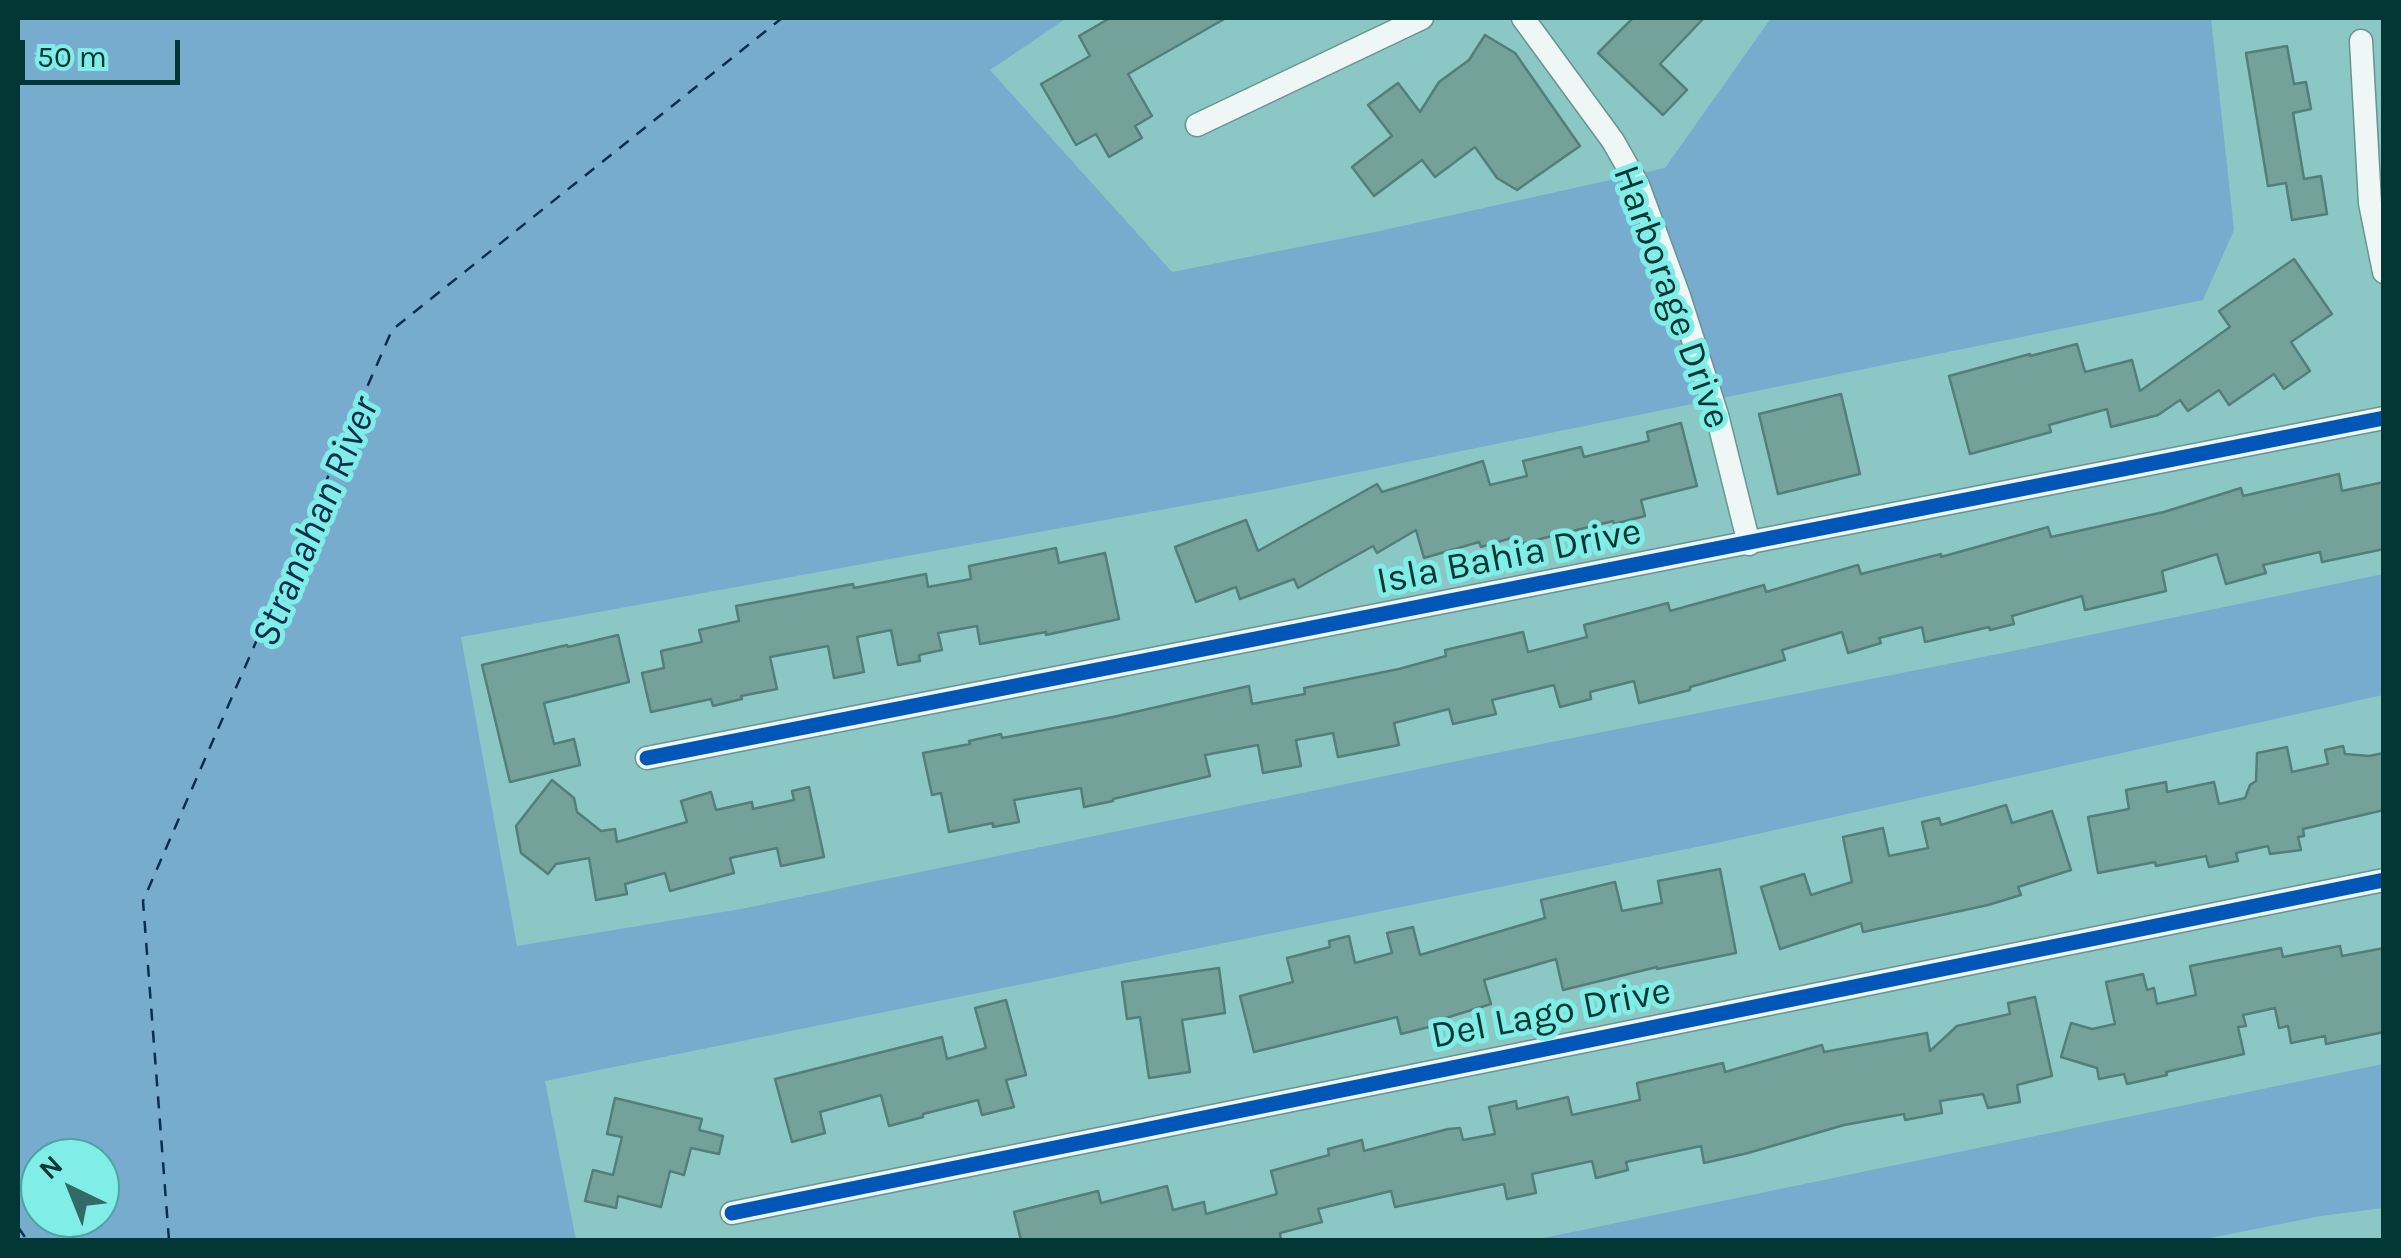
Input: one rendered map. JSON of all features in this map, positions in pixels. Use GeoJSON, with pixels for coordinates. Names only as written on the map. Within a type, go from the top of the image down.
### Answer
{"type":"FeatureCollection","features":[{"type":"Feature","properties":{"kind":"street"},"geometry":{"type":"LineString","coordinates":[[1197,125],[1422,18]]}},
{"type":"Feature","properties":{"kind":"street","name":"Harborage Drive"},"geometry":{"type":"LineString","coordinates":[[1523,18],[1613,141],[1638,185],[1717,415],[1749,544]]}},
{"type":"Feature","properties":{"kind":"street"},"geometry":{"type":"LineString","coordinates":[[2361,41],[2370,202],[2384,272]]}},
{"type":"Feature","properties":{"kind":"street","name":"Isla Bahia Drive"},"geometry":{"type":"LineString","coordinates":[[647,758],[2384,418]]}},
{"type":"Feature","properties":{"kind":"street","name":"Del Lago Drive"},"geometry":{"type":"LineString","coordinates":[[732,1212],[2384,880]]}},
{"type":"Feature","properties":{"kind":"water","name":"Stranahan River"},"geometry":{"type":"Polygon","coordinates":[[[18,18],[1067,18],[990,70],[1172,272],[1665,168],[1771,18],[2211,18],[2234,230],[2203,300],[1270,490],[461,637],[517,946],[741,909],[2383,574],[2383,695],[1721,842],[545,1081],[576,1240],[18,1240],[18,18]]]}},
{"type":"Feature","properties":{"kind":"water"},"geometry":{"type":"Polygon","coordinates":[[[2383,1064],[2383,1208],[2200,1240],[1534,1240],[2383,1064]]]}},
{"type":"Feature","properties":{"kind":"building"},"geometry":{"type":"Polygon","coordinates":[[[1110,18],[1226,18],[1128,74],[1152,116],[1135,126],[1142,138],[1109,157],[1096,134],[1076,145],[1041,84],[1090,56],[1079,36],[1110,18]]]}},
{"type":"Feature","properties":{"kind":"building"},"geometry":{"type":"Polygon","coordinates":[[[1633,18],[1704,18],[1660,64],[1687,90],[1663,115],[1598,53],[1633,18]]]}},
{"type":"Feature","properties":{"kind":"building"},"geometry":{"type":"Polygon","coordinates":[[[1485,35],[1515,53],[1580,146],[1517,190],[1497,178],[1475,147],[1435,177],[1422,160],[1374,196],[1352,167],[1392,136],[1368,105],[1398,83],[1420,112],[1439,82],[1469,60],[1485,35]]]}},
{"type":"Feature","properties":{"kind":"building"},"geometry":{"type":"Polygon","coordinates":[[[2287,46],[2294,84],[2306,82],[2311,109],[2293,113],[2304,179],[2321,176],[2327,214],[2292,220],[2286,183],[2268,186],[2246,53],[2287,46]]]}},
{"type":"Feature","properties":{"kind":"building"},"geometry":{"type":"Polygon","coordinates":[[[2294,259],[2332,314],[2291,342],[2310,371],[2284,389],[2274,374],[2229,405],[2219,390],[2188,411],[2180,400],[2158,415],[2111,427],[2107,409],[2049,425],[2051,432],[1970,454],[1949,376],[2077,344],[2085,372],[2132,360],[2140,391],[2230,327],[2219,311],[2294,259]]]}},
{"type":"Feature","properties":{"kind":"building"},"geometry":{"type":"Polygon","coordinates":[[[1841,394],[1860,474],[1778,494],[1759,414],[1841,394]]]}},
{"type":"Feature","properties":{"kind":"building"},"geometry":{"type":"Polygon","coordinates":[[[1681,423],[1697,486],[1641,500],[1645,516],[1614,524],[1613,521],[1520,544],[1518,536],[1481,547],[1479,542],[1424,558],[1416,530],[1377,553],[1373,546],[1298,588],[1294,579],[1240,599],[1236,587],[1196,602],[1175,547],[1246,520],[1258,551],[1377,484],[1382,492],[1483,461],[1490,485],[1527,476],[1523,461],[1581,447],[1584,457],[1649,441],[1647,432],[1681,423]]]}},
{"type":"Feature","properties":{"kind":"building"},"geometry":{"type":"Polygon","coordinates":[[[2339,474],[2342,491],[2384,482],[2384,549],[2322,562],[2320,552],[2263,565],[2266,573],[2226,584],[2217,554],[2162,571],[2166,591],[2085,610],[2082,596],[2012,616],[2014,624],[1925,642],[1922,627],[1879,638],[1881,643],[1848,653],[1842,632],[1782,650],[1785,660],[1639,703],[1634,681],[1590,692],[1591,699],[1560,707],[1554,685],[1492,700],[1496,714],[1453,724],[1449,709],[1394,723],[1399,745],[1338,757],[1333,733],[1296,740],[1301,766],[1263,773],[1258,745],[1205,755],[1210,776],[1084,807],[1081,788],[1014,800],[1019,822],[949,832],[941,793],[932,795],[923,753],[1249,686],[1252,704],[1305,694],[1304,688],[1399,669],[1446,656],[1445,650],[1523,632],[1528,652],[1587,637],[1584,625],[1668,603],[1670,611],[1764,585],[1766,592],[1858,565],[1861,574],[1941,557],[2048,527],[2051,537],[2164,512],[2241,488],[2243,496],[2339,474]]]}},
{"type":"Feature","properties":{"kind":"building"},"geometry":{"type":"Polygon","coordinates":[[[1056,548],[1059,563],[1105,553],[1119,619],[980,644],[977,626],[938,633],[942,650],[919,655],[920,661],[898,665],[891,630],[857,637],[864,672],[834,678],[828,646],[770,657],[777,689],[713,706],[711,699],[651,712],[642,673],[664,668],[661,651],[702,642],[699,630],[739,621],[736,606],[926,574],[928,587],[971,579],[969,566],[1056,548]]]}},
{"type":"Feature","properties":{"kind":"building"},"geometry":{"type":"Polygon","coordinates":[[[618,635],[629,682],[544,703],[554,744],[574,739],[580,765],[510,782],[482,665],[618,635]]]}},
{"type":"Feature","properties":{"kind":"building"},"geometry":{"type":"Polygon","coordinates":[[[2343,746],[2345,754],[2384,753],[2384,810],[2303,829],[2304,836],[2298,837],[2301,850],[2270,854],[2268,846],[2236,853],[2238,861],[2209,867],[2206,856],[2098,873],[2088,817],[2129,809],[2126,790],[2166,782],[2167,792],[2214,782],[2219,804],[2245,798],[2256,781],[2257,753],[2287,747],[2292,772],[2328,764],[2325,750],[2343,746]]]}},
{"type":"Feature","properties":{"kind":"building"},"geometry":{"type":"Polygon","coordinates":[[[552,780],[574,798],[577,812],[601,831],[615,829],[617,842],[687,822],[681,801],[711,792],[716,810],[752,802],[753,809],[794,800],[792,791],[809,787],[824,857],[781,866],[777,848],[730,858],[734,873],[670,891],[665,873],[625,884],[627,894],[596,900],[589,858],[556,864],[548,874],[521,853],[516,826],[552,780]]]}},
{"type":"Feature","properties":{"kind":"building"},"geometry":{"type":"Polygon","coordinates":[[[2006,805],[2012,823],[2052,811],[2071,870],[2018,887],[2021,895],[1988,905],[1863,932],[1861,923],[1780,949],[1761,887],[1804,874],[1811,895],[1852,882],[1843,837],[1883,828],[1889,856],[1928,848],[1922,822],[1939,818],[1941,825],[2006,805]]]}},
{"type":"Feature","properties":{"kind":"building"},"geometry":{"type":"Polygon","coordinates":[[[1720,869],[1736,953],[1563,990],[1556,959],[1484,980],[1491,1004],[1436,1021],[1437,1025],[1401,1034],[1397,1017],[1254,1052],[1240,996],[1293,982],[1287,958],[1330,947],[1329,941],[1349,936],[1355,963],[1392,953],[1387,933],[1413,927],[1420,955],[1545,918],[1541,900],[1615,882],[1622,911],[1662,903],[1658,881],[1720,869]]]}},
{"type":"Feature","properties":{"kind":"building"},"geometry":{"type":"Polygon","coordinates":[[[2340,946],[2342,956],[2384,948],[2384,1032],[2326,1044],[2325,1036],[2291,1043],[2288,1026],[2279,1028],[2275,1008],[2243,1015],[2246,1026],[2238,1027],[2244,1054],[2166,1072],[2167,1075],[2127,1084],[2124,1074],[2099,1079],[2097,1068],[2061,1057],[2071,1023],[2092,1029],[2115,1024],[2106,982],[2143,974],[2147,990],[2154,988],[2157,1004],[2196,995],[2190,966],[2281,948],[2283,957],[2340,946]]]}},
{"type":"Feature","properties":{"kind":"building"},"geometry":{"type":"Polygon","coordinates":[[[1219,968],[1225,1013],[1182,1020],[1190,1072],[1149,1078],[1140,1017],[1127,1019],[1122,982],[1219,968]]]}},
{"type":"Feature","properties":{"kind":"building"},"geometry":{"type":"Polygon","coordinates":[[[2035,997],[2052,1076],[2017,1085],[2020,1102],[1988,1108],[1983,1094],[1940,1101],[1942,1113],[1905,1120],[1904,1114],[1844,1125],[1704,1163],[1701,1146],[1626,1162],[1628,1170],[1596,1178],[1592,1161],[1532,1174],[1536,1193],[1507,1199],[1504,1184],[1395,1207],[1391,1191],[1318,1209],[1322,1222],[1280,1233],[1281,1240],[1021,1240],[1014,1212],[1098,1191],[1101,1203],[1167,1186],[1173,1210],[1204,1202],[1206,1214],[1277,1194],[1271,1171],[1329,1155],[1328,1149],[1362,1140],[1364,1151],[1448,1129],[1460,1128],[1463,1140],[1495,1134],[1489,1107],[1516,1101],[1517,1109],[1568,1097],[1572,1115],[1640,1100],[1637,1083],[1723,1063],[1725,1072],[1822,1045],[1824,1052],[1927,1033],[1930,1051],[1957,1026],[2010,1014],[2008,1003],[2035,997]]]}},
{"type":"Feature","properties":{"kind":"building"},"geometry":{"type":"Polygon","coordinates":[[[1006,1000],[1026,1075],[1006,1080],[1014,1107],[982,1115],[978,1100],[889,1126],[881,1095],[820,1112],[825,1133],[792,1142],[775,1079],[942,1037],[947,1059],[986,1048],[975,1008],[1006,1000]]]}},
{"type":"Feature","properties":{"kind":"building"},"geometry":{"type":"Polygon","coordinates":[[[615,1098],[702,1119],[699,1130],[723,1136],[719,1154],[691,1148],[684,1175],[670,1171],[661,1207],[618,1196],[616,1208],[585,1201],[593,1170],[613,1175],[622,1137],[607,1134],[615,1098]]]}},
{"type":"Feature","properties":{"kind":"ferry route"},"geometry":{"type":"LineString","coordinates":[[169,1240],[143,901],[392,330],[782,18]]}},
{"type":"Feature","properties":{"kind":"ferry route"},"geometry":{"type":"LineString","coordinates":[[18,1227],[27,1240]]}},
{"type":"Feature","properties":{"kind":"cycle path"},"geometry":{"type":"LineString","coordinates":[[647,758],[2384,418]]}},
{"type":"Feature","properties":{"kind":"cycle path"},"geometry":{"type":"LineString","coordinates":[[732,1213],[2384,880]]}}]}
